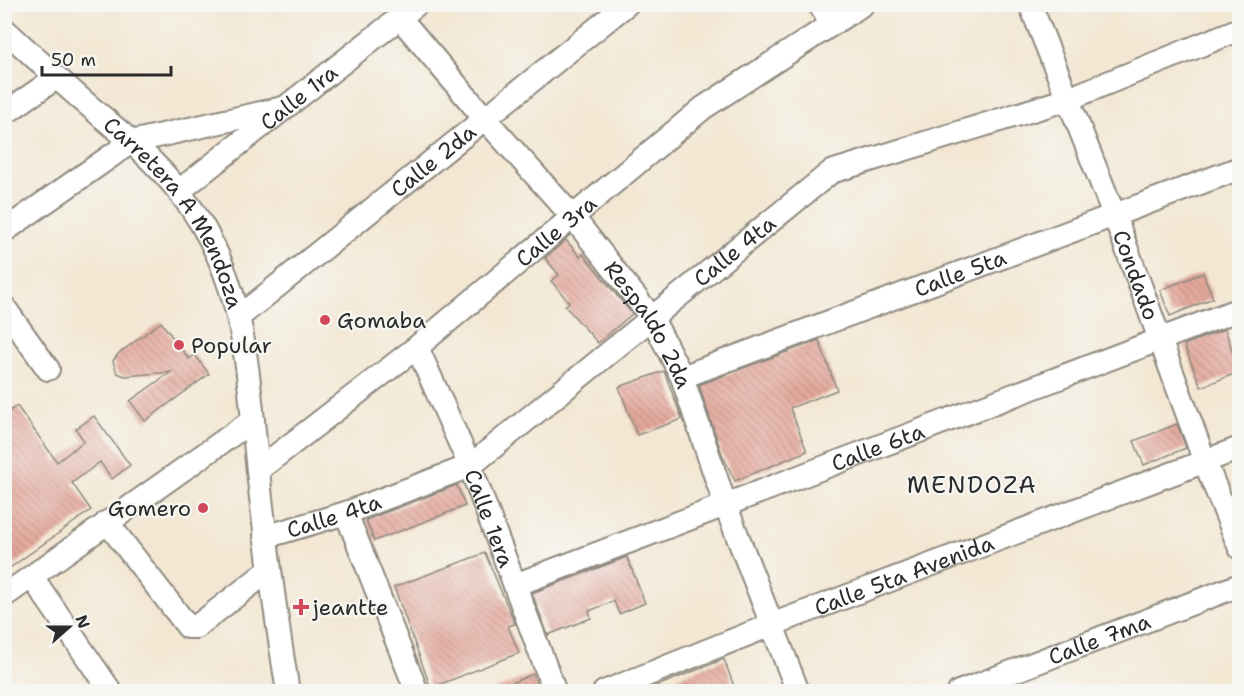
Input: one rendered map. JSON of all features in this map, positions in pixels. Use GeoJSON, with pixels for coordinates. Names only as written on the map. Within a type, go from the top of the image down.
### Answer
{"type":"FeatureCollection","features":[{"type":"Feature","properties":{"kind":"street","name":"Calle 2da"},"geometry":{"type":"LineString","coordinates":[[240,316],[486,120],[627,4]]}},
{"type":"Feature","properties":{"kind":"street"},"geometry":{"type":"LineString","coordinates":[[819,4],[832,24]]}},
{"type":"Feature","properties":{"kind":"street","name":"Calle 3ra"},"geometry":{"type":"LineString","coordinates":[[258,470],[417,347],[703,108],[863,4]]}},
{"type":"Feature","properties":{"kind":"street","name":"Condado"},"geometry":{"type":"LineString","coordinates":[[1030,4],[1115,217],[1239,548]]}},
{"type":"Feature","properties":{"kind":"street","name":"Respaldo 2da"},"geometry":{"type":"LineString","coordinates":[[408,11],[486,120],[572,216],[652,318],[682,377],[724,504],[798,692]]}},
{"type":"Feature","properties":{"kind":"street","name":"Calle 1ra"},"geometry":{"type":"LineString","coordinates":[[179,191],[408,11]]}},
{"type":"Feature","properties":{"kind":"street","name":"Carretera A Mendoza"},"geometry":{"type":"LineString","coordinates":[[4,29],[56,78],[131,142],[179,191],[197,216],[223,264],[240,316],[254,420],[268,571],[288,692]]}},
{"type":"Feature","properties":{"kind":"street","name":"Calle 4ta"},"geometry":{"type":"LineString","coordinates":[[266,537],[346,513],[470,466],[831,172],[1068,99],[1239,29]]}},
{"type":"Feature","properties":{"kind":"street"},"geometry":{"type":"LineString","coordinates":[[4,114],[56,78]]}},
{"type":"Feature","properties":{"kind":"street"},"geometry":{"type":"LineString","coordinates":[[4,231],[131,142],[284,108]]}},
{"type":"Feature","properties":{"kind":"street","name":"Calle 5ta"},"geometry":{"type":"LineString","coordinates":[[682,377],[1115,217],[1239,168]]}},
{"type":"Feature","properties":{"kind":"street"},"geometry":{"type":"LineString","coordinates":[[4,307],[48,369]]}},
{"type":"Feature","properties":{"kind":"street","name":"Calle 6ta"},"geometry":{"type":"LineString","coordinates":[[516,585],[1239,309]]}},
{"type":"Feature","properties":{"kind":"street","name":"Calle 1era"},"geometry":{"type":"LineString","coordinates":[[417,347],[470,466],[555,692]]}},
{"type":"Feature","properties":{"kind":"street"},"geometry":{"type":"LineString","coordinates":[[4,596],[254,420]]}},
{"type":"Feature","properties":{"kind":"street","name":"Calle 5ta Avenida"},"geometry":{"type":"LineString","coordinates":[[604,692],[771,625],[1239,448]]}},
{"type":"Feature","properties":{"kind":"street"},"geometry":{"type":"LineString","coordinates":[[346,513],[417,692]]}},
{"type":"Feature","properties":{"kind":"street"},"geometry":{"type":"LineString","coordinates":[[107,522],[188,627],[196,627],[268,571]]}},
{"type":"Feature","properties":{"kind":"street"},"geometry":{"type":"LineString","coordinates":[[32,577],[111,692]]}},
{"type":"Feature","properties":{"kind":"street","name":"Calle 7ma"},"geometry":{"type":"LineString","coordinates":[[959,692],[1239,585]]}},
{"type":"Feature","properties":{"kind":"building"},"geometry":{"type":"Polygon","coordinates":[[[566,240],[580,257],[583,254],[632,314],[598,343],[565,306],[569,302],[551,281],[559,275],[545,258],[566,240]]]}},
{"type":"Feature","properties":{"kind":"building"},"geometry":{"type":"Polygon","coordinates":[[[1203,273],[1213,298],[1170,316],[1160,290],[1203,273]]]}},
{"type":"Feature","properties":{"kind":"building"},"geometry":{"type":"Polygon","coordinates":[[[161,322],[189,359],[195,355],[209,374],[145,421],[130,401],[171,372],[125,376],[117,373],[113,361],[118,354],[161,322]]]}},
{"type":"Feature","properties":{"kind":"building"},"geometry":{"type":"Polygon","coordinates":[[[1225,329],[1239,372],[1201,387],[1184,345],[1225,329]]]}},
{"type":"Feature","properties":{"kind":"building"},"geometry":{"type":"Polygon","coordinates":[[[819,340],[837,390],[790,408],[807,451],[735,481],[722,454],[699,385],[819,340]]]}},
{"type":"Feature","properties":{"kind":"building"},"geometry":{"type":"Polygon","coordinates":[[[664,371],[682,419],[637,435],[619,387],[664,371]]]}},
{"type":"Feature","properties":{"kind":"building"},"geometry":{"type":"Polygon","coordinates":[[[17,406],[57,462],[84,441],[76,429],[94,416],[130,465],[112,479],[100,462],[72,483],[91,510],[4,572],[4,415],[17,406]]]}},
{"type":"Feature","properties":{"kind":"building"},"geometry":{"type":"Polygon","coordinates":[[[1177,424],[1186,448],[1144,465],[1134,441],[1177,424]]]}},
{"type":"Feature","properties":{"kind":"building"},"geometry":{"type":"Polygon","coordinates":[[[457,485],[465,506],[374,541],[366,520],[457,485]]]}},
{"type":"Feature","properties":{"kind":"building"},"geometry":{"type":"Polygon","coordinates":[[[485,553],[515,624],[508,626],[519,653],[431,688],[394,587],[485,553]]]}},
{"type":"Feature","properties":{"kind":"building"},"geometry":{"type":"Polygon","coordinates":[[[627,557],[645,603],[619,614],[614,601],[589,611],[591,618],[548,635],[532,593],[627,557]]]}},
{"type":"Feature","properties":{"kind":"building"},"geometry":{"type":"Polygon","coordinates":[[[724,659],[736,692],[642,692],[724,659]]]}},
{"type":"Feature","properties":{"kind":"building"},"geometry":{"type":"Polygon","coordinates":[[[533,674],[540,692],[492,692],[492,691],[533,674]]]}},
{"type":"Feature","properties":{"kind":"place","name":"Gomaba"},"geometry":{"type":"Point","coordinates":[325,320]}},
{"type":"Feature","properties":{"kind":"place","name":"Popular"},"geometry":{"type":"Point","coordinates":[179,345]}},
{"type":"Feature","properties":{"kind":"place","name":"Gomero"},"geometry":{"type":"Point","coordinates":[203,508]}},
{"type":"Feature","properties":{"kind":"place","name":"jeantte"},"geometry":{"type":"Point","coordinates":[301,607]}},
{"type":"Feature","properties":{"kind":"district","name":"MENDOZA"},"geometry":{"type":"Point","coordinates":[972,485]}}]}
